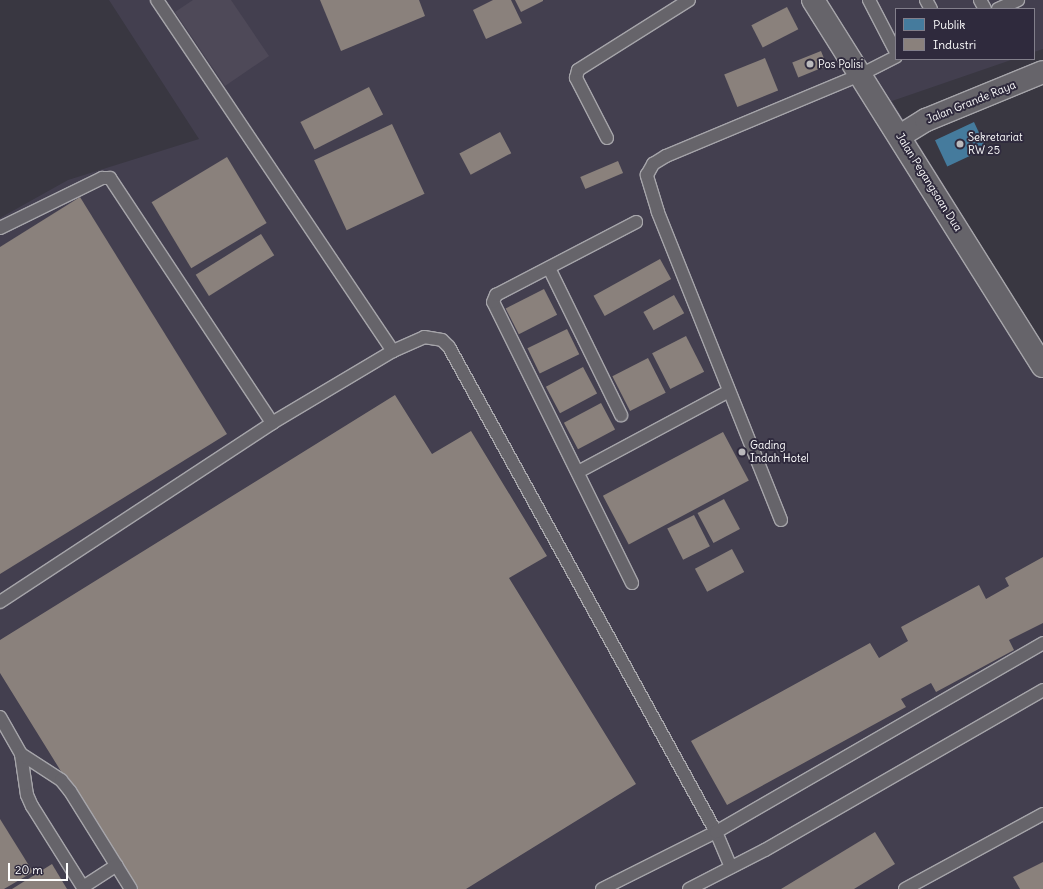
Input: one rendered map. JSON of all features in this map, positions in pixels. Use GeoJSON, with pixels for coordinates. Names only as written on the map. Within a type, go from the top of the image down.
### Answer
{"type":"FeatureCollection","features":[{"type":"Feature","properties":{"kind":"main road","name":"Jalan Pegangsaan Dua"},"geometry":{"type":"LineString","coordinates":[[813,0],[862,74],[1043,366]]}},
{"type":"Feature","properties":{"kind":"main road","name":"Jalan Grande Raya"},"geometry":{"type":"LineString","coordinates":[[900,136],[926,120],[1043,72]]}},
{"type":"Feature","properties":{"kind":"lane"},"geometry":{"type":"LineString","coordinates":[[157,0],[393,351]]}},
{"type":"Feature","properties":{"kind":"lane"},"geometry":{"type":"LineString","coordinates":[[607,138],[576,78],[578,70],[689,0]]}},
{"type":"Feature","properties":{"kind":"lane"},"geometry":{"type":"LineString","coordinates":[[869,0],[895,50]]}},
{"type":"Feature","properties":{"kind":"lane"},"geometry":{"type":"LineString","coordinates":[[1000,8],[1018,0]]}},
{"type":"Feature","properties":{"kind":"lane"},"geometry":{"type":"LineString","coordinates":[[780,520],[658,212],[648,181],[649,169],[666,156],[862,74],[895,58]]}},
{"type":"Feature","properties":{"kind":"lane"},"geometry":{"type":"LineString","coordinates":[[0,228],[102,178],[110,178],[272,423]]}},
{"type":"Feature","properties":{"kind":"lane"},"geometry":{"type":"LineString","coordinates":[[632,583],[492,302],[496,295],[636,222]]}},
{"type":"Feature","properties":{"kind":"lane"},"geometry":{"type":"LineString","coordinates":[[549,268],[621,415]]}},
{"type":"Feature","properties":{"kind":"lane"},"geometry":{"type":"LineString","coordinates":[[0,602],[272,423],[393,351],[424,337],[442,340],[448,347],[716,832],[731,867]]}},
{"type":"Feature","properties":{"kind":"lane"},"geometry":{"type":"LineString","coordinates":[[578,472],[729,391]]}},
{"type":"Feature","properties":{"kind":"lane"},"geometry":{"type":"LineString","coordinates":[[602,889],[716,832],[1043,643]]}},
{"type":"Feature","properties":{"kind":"lane"},"geometry":{"type":"LineString","coordinates":[[689,889],[731,867],[1043,690]]}},
{"type":"Feature","properties":{"kind":"lane"},"geometry":{"type":"LineString","coordinates":[[0,717],[21,754],[29,801],[84,888],[117,865]]}},
{"type":"Feature","properties":{"kind":"lane"},"geometry":{"type":"LineString","coordinates":[[21,754],[61,780],[131,889]]}},
{"type":"Feature","properties":{"kind":"lane"},"geometry":{"type":"LineString","coordinates":[[905,889],[1043,814]]}},
{"type":"Feature","properties":{"kind":"shaded area"},"geometry":{"type":"Polygon","coordinates":[[[109,0],[1043,0],[1043,49],[1035,52],[1035,8],[895,8],[895,60],[1011,60],[892,101],[1043,345],[1043,889],[0,889],[0,218],[68,180],[199,139],[109,0]]]}},
{"type":"Feature","properties":{"kind":"shaded area"},"geometry":{"type":"Polygon","coordinates":[[[193,0],[231,0],[269,56],[225,86],[175,12],[193,0]]]}},
{"type":"Feature","properties":{"kind":"building: Publik","name":"Sekretariat RW 25"},"geometry":{"type":"Polygon","coordinates":[[[974,122],[986,148],[947,166],[935,140],[974,122]]]}},
{"type":"Feature","properties":{"kind":"building: Industri"},"geometry":{"type":"Polygon","coordinates":[[[320,0],[419,0],[425,16],[341,51],[320,0]]]}},
{"type":"Feature","properties":{"kind":"building: Industri"},"geometry":{"type":"Polygon","coordinates":[[[493,0],[511,0],[522,23],[486,39],[473,10],[493,0]]]}},
{"type":"Feature","properties":{"kind":"building: Industri"},"geometry":{"type":"Polygon","coordinates":[[[515,0],[543,0],[543,1],[521,12],[515,0]]]}},
{"type":"Feature","properties":{"kind":"building: Industri"},"geometry":{"type":"Polygon","coordinates":[[[787,7],[798,29],[763,47],[751,25],[787,7]]]}},
{"type":"Feature","properties":{"kind":"building: Industri","name":"Pos Polisi"},"geometry":{"type":"Polygon","coordinates":[[[821,51],[827,66],[798,77],[792,63],[821,51]]]}},
{"type":"Feature","properties":{"kind":"building: Industri"},"geometry":{"type":"Polygon","coordinates":[[[765,58],[778,90],[737,107],[724,74],[765,58]]]}},
{"type":"Feature","properties":{"kind":"building: Industri"},"geometry":{"type":"Polygon","coordinates":[[[369,87],[383,115],[314,150],[300,122],[369,87]]]}},
{"type":"Feature","properties":{"kind":"building: Industri"},"geometry":{"type":"Polygon","coordinates":[[[392,124],[425,194],[347,230],[314,160],[392,124]]]}},
{"type":"Feature","properties":{"kind":"building: Industri"},"geometry":{"type":"Polygon","coordinates":[[[500,132],[511,153],[471,175],[459,154],[500,132]]]}},
{"type":"Feature","properties":{"kind":"building: Industri"},"geometry":{"type":"Polygon","coordinates":[[[227,157],[267,223],[191,268],[152,202],[227,157]]]}},
{"type":"Feature","properties":{"kind":"building: Industri"},"geometry":{"type":"Polygon","coordinates":[[[618,161],[623,173],[585,189],[580,177],[618,161]]]}},
{"type":"Feature","properties":{"kind":"building: Industri"},"geometry":{"type":"Polygon","coordinates":[[[80,197],[227,434],[0,574],[0,247],[80,197]]]}},
{"type":"Feature","properties":{"kind":"building: Industri"},"geometry":{"type":"Polygon","coordinates":[[[261,234],[274,255],[209,296],[196,275],[261,234]]]}},
{"type":"Feature","properties":{"kind":"building: Industri"},"geometry":{"type":"Polygon","coordinates":[[[660,259],[671,279],[605,316],[594,296],[660,259]]]}},
{"type":"Feature","properties":{"kind":"building: Industri"},"geometry":{"type":"Polygon","coordinates":[[[544,289],[557,315],[519,334],[506,309],[544,289]]]}},
{"type":"Feature","properties":{"kind":"building: Industri"},"geometry":{"type":"Polygon","coordinates":[[[674,295],[684,313],[654,330],[643,312],[674,295]]]}},
{"type":"Feature","properties":{"kind":"building: Industri"},"geometry":{"type":"Polygon","coordinates":[[[567,329],[579,354],[540,373],[527,348],[567,329]]]}},
{"type":"Feature","properties":{"kind":"building: Industri"},"geometry":{"type":"Polygon","coordinates":[[[686,336],[704,372],[670,389],[652,353],[686,336]]]}},
{"type":"Feature","properties":{"kind":"building: Industri"},"geometry":{"type":"Polygon","coordinates":[[[648,358],[666,393],[630,411],[612,376],[648,358]]]}},
{"type":"Feature","properties":{"kind":"building: Industri"},"geometry":{"type":"Polygon","coordinates":[[[583,367],[597,393],[560,413],[546,387],[583,367]]]}},
{"type":"Feature","properties":{"kind":"building: Industri"},"geometry":{"type":"Polygon","coordinates":[[[395,395],[432,454],[471,431],[547,556],[509,578],[636,784],[466,889],[134,889],[0,673],[0,640],[395,395]]]}},
{"type":"Feature","properties":{"kind":"building: Industri"},"geometry":{"type":"Polygon","coordinates":[[[601,403],[615,429],[578,449],[564,423],[601,403]]]}},
{"type":"Feature","properties":{"kind":"building: Industri"},"geometry":{"type":"Polygon","coordinates":[[[723,432],[749,481],[629,544],[603,496],[723,432]]]}},
{"type":"Feature","properties":{"kind":"building: Industri"},"geometry":{"type":"Polygon","coordinates":[[[724,499],[740,529],[713,543],[698,513],[724,499]]]}},
{"type":"Feature","properties":{"kind":"building: Industri"},"geometry":{"type":"Polygon","coordinates":[[[694,515],[710,546],[683,560],[667,529],[694,515]]]}},
{"type":"Feature","properties":{"kind":"building: Industri"},"geometry":{"type":"Polygon","coordinates":[[[732,549],[744,572],[707,592],[695,569],[732,549]]]}},
{"type":"Feature","properties":{"kind":"building: Industri"},"geometry":{"type":"Polygon","coordinates":[[[1043,557],[1043,623],[1009,640],[1014,650],[936,692],[931,683],[901,699],[906,707],[727,805],[691,741],[870,643],[879,658],[908,641],[901,627],[979,585],[986,599],[1009,586],[1005,578],[1043,557]]]}},
{"type":"Feature","properties":{"kind":"building: Industri"},"geometry":{"type":"Polygon","coordinates":[[[0,819],[33,872],[4,889],[0,889],[0,819]]]}},
{"type":"Feature","properties":{"kind":"building: Industri"},"geometry":{"type":"Polygon","coordinates":[[[875,832],[895,864],[854,889],[781,889],[875,832]]]}},
{"type":"Feature","properties":{"kind":"building: Industri"},"geometry":{"type":"Polygon","coordinates":[[[1043,862],[1043,889],[1020,889],[1013,877],[1043,862]]]}},
{"type":"Feature","properties":{"kind":"building: Industri"},"geometry":{"type":"Polygon","coordinates":[[[52,864],[67,889],[12,889],[52,864]]]}},
{"type":"Feature","properties":{"kind":"place","name":"Pos Polisi"},"geometry":{"type":"Point","coordinates":[810,64]}},
{"type":"Feature","properties":{"kind":"place","name":"Sekretariat RW 25"},"geometry":{"type":"Point","coordinates":[960,144]}},
{"type":"Feature","properties":{"kind":"place","name":"Gading Indah Hotel"},"geometry":{"type":"Point","coordinates":[742,452]}}]}
